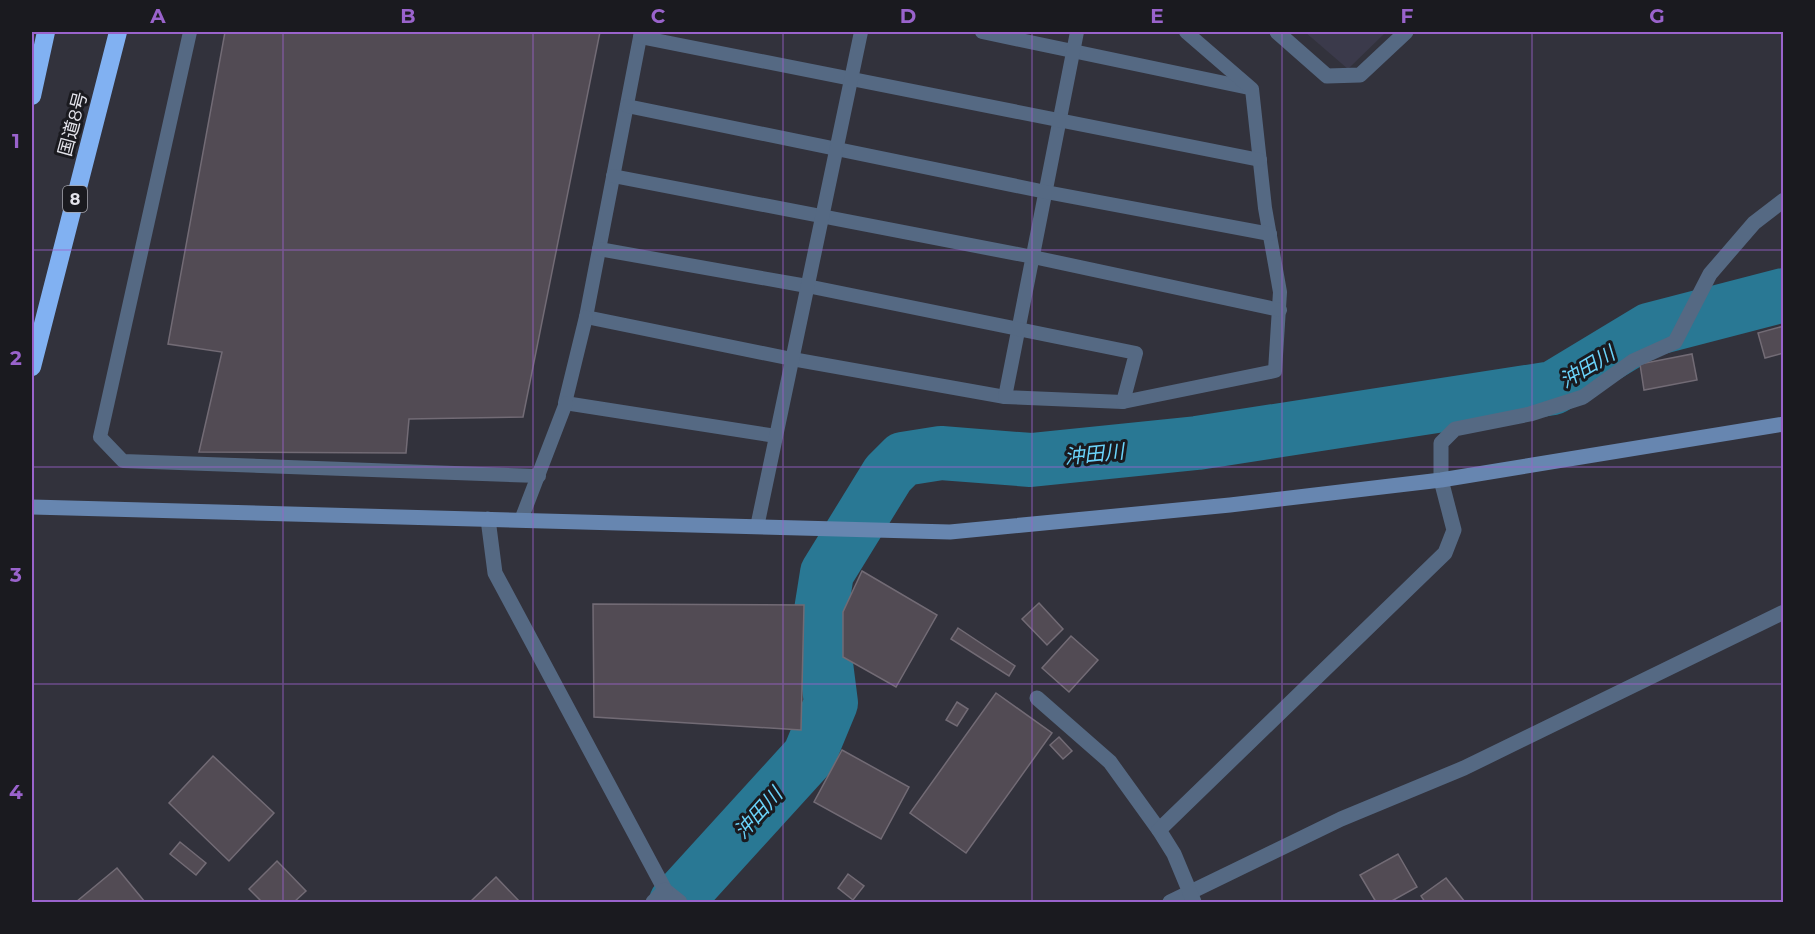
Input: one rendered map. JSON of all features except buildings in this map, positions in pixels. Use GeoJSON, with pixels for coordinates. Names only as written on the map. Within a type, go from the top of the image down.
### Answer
{"type":"FeatureCollection","features":[{"type":"Feature","properties":{"kind":"highway"},"geometry":{"type":"LineString","coordinates":[[32,96],[46,32]]}},
{"type":"Feature","properties":{"kind":"highway","name":"国道8号"},"geometry":{"type":"LineString","coordinates":[[32,367],[118,32]]}},
{"type":"Feature","properties":{"kind":"street"},"geometry":{"type":"LineString","coordinates":[[1277,32],[1327,76],[1360,75],[1406,32]]}},
{"type":"Feature","properties":{"kind":"street"},"geometry":{"type":"LineString","coordinates":[[1159,830],[1445,553],[1454,530],[1441,480],[1441,442],[1455,429],[1530,414],[1582,397],[1633,361],[1675,342],[1710,274],[1754,223],[1784,200]]}},
{"type":"Feature","properties":{"kind":"street"},"geometry":{"type":"LineString","coordinates":[[32,507],[950,532],[1230,505],[1441,480],[1784,424]]}},
{"type":"Feature","properties":{"kind":"street"},"geometry":{"type":"LineString","coordinates":[[488,519],[495,573],[665,891],[680,903]]}},
{"type":"Feature","properties":{"kind":"street"},"geometry":{"type":"LineString","coordinates":[[1170,903],[1192,899],[1341,819],[1474,763],[1784,612]]}},
{"type":"Feature","properties":{"kind":"street"},"geometry":{"type":"LineString","coordinates":[[1036,698],[1110,762],[1174,854],[1192,899]]}},
{"type":"Feature","properties":{"kind":"street"},"geometry":{"type":"LineString","coordinates":[[653,903],[665,891]]}},
{"type":"Feature","properties":{"kind":"lane"},"geometry":{"type":"LineString","coordinates":[[190,32],[100,437],[123,462],[539,476]]}},
{"type":"Feature","properties":{"kind":"lane"},"geometry":{"type":"LineString","coordinates":[[757,527],[861,32]]}},
{"type":"Feature","properties":{"kind":"lane"},"geometry":{"type":"LineString","coordinates":[[982,32],[1252,89]]}},
{"type":"Feature","properties":{"kind":"lane"},"geometry":{"type":"LineString","coordinates":[[1005,397],[1077,32]]}},
{"type":"Feature","properties":{"kind":"lane"},"geometry":{"type":"LineString","coordinates":[[586,317],[792,359],[1005,397],[1123,402],[1275,371],[1280,292],[1270,234],[1252,89],[1186,32]]}},
{"type":"Feature","properties":{"kind":"lane"},"geometry":{"type":"LineString","coordinates":[[521,520],[566,403],[586,317],[640,34],[1059,121],[1260,160]]}},
{"type":"Feature","properties":{"kind":"lane"},"geometry":{"type":"LineString","coordinates":[[627,106],[1046,192],[1270,234]]}},
{"type":"Feature","properties":{"kind":"lane"},"geometry":{"type":"LineString","coordinates":[[613,176],[1033,257],[1280,310]]}},
{"type":"Feature","properties":{"kind":"lane"},"geometry":{"type":"LineString","coordinates":[[599,249],[807,286],[1136,353],[1123,402]]}},
{"type":"Feature","properties":{"kind":"lane"},"geometry":{"type":"LineString","coordinates":[[566,403],[776,436]]}},
{"type":"Feature","properties":{"kind":"shaded area"},"geometry":{"type":"Polygon","coordinates":[[[1305,32],[1386,32],[1348,69],[1305,32]]]}},
{"type":"Feature","properties":{"kind":"waterway","name":"沖田川"},"geometry":{"type":"LineString","coordinates":[[676,902],[809,756],[831,703],[820,617],[827,573],[888,474],[903,459],[941,453],[1031,460],[1197,443],[1553,388],[1649,330],[1784,295]]}}]}
